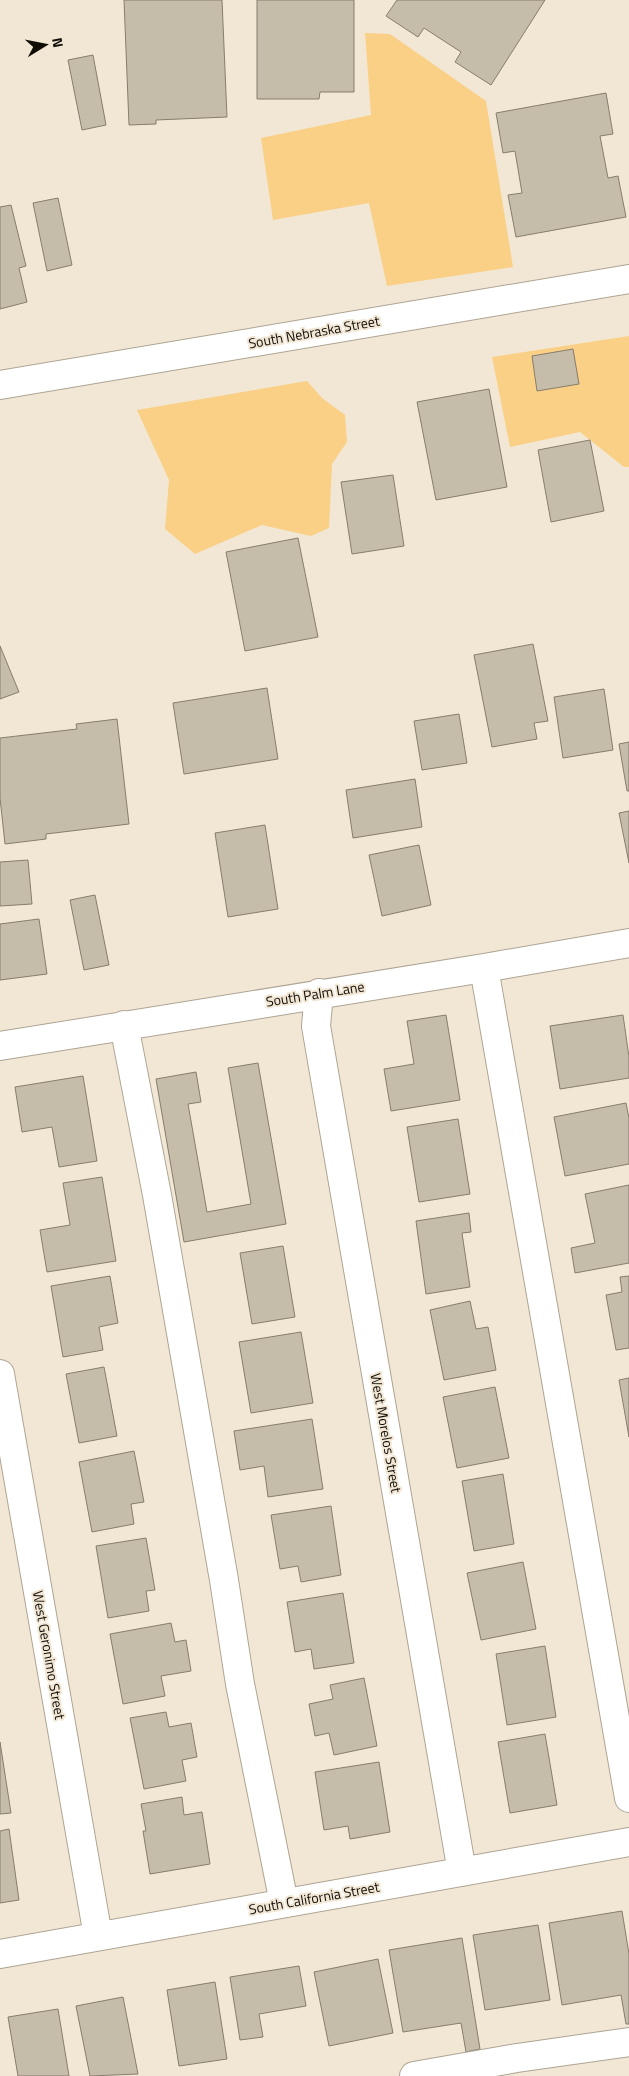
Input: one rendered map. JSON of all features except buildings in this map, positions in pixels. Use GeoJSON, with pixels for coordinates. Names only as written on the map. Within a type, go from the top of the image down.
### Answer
{"type":"FeatureCollection","features":[{"type":"Feature","properties":{"kind":"street","name":"South Nebraska Street"},"geometry":{"type":"LineString","coordinates":[[0,385],[629,279]]}},
{"type":"Feature","properties":{"kind":"street","name":"South Palm Lane"},"geometry":{"type":"LineString","coordinates":[[0,1046],[484,968],[629,942]]}},
{"type":"Feature","properties":{"kind":"street"},"geometry":{"type":"LineString","coordinates":[[484,968],[629,1798]]}},
{"type":"Feature","properties":{"kind":"street","name":"West Morelos Street"},"geometry":{"type":"LineString","coordinates":[[319,994],[316,1026],[462,1872]]}},
{"type":"Feature","properties":{"kind":"street"},"geometry":{"type":"LineString","coordinates":[[124,1025],[157,1195],[240,1684],[284,1903]]}},
{"type":"Feature","properties":{"kind":"street","name":"West Geronimo Street"},"geometry":{"type":"LineString","coordinates":[[0,1374],[98,1936]]}},
{"type":"Feature","properties":{"kind":"street","name":"South California Street"},"geometry":{"type":"LineString","coordinates":[[0,1954],[629,1842]]}},
{"type":"Feature","properties":{"kind":"street"},"geometry":{"type":"LineString","coordinates":[[414,2076],[517,2058],[629,2042]]}},
{"type":"Feature","properties":{"kind":"shaded area"},"geometry":{"type":"Polygon","coordinates":[[[365,33],[390,34],[486,101],[513,267],[387,286],[369,203],[273,220],[261,138],[371,115],[365,33]]]}},
{"type":"Feature","properties":{"kind":"shaded area"},"geometry":{"type":"Polygon","coordinates":[[[629,336],[629,467],[624,467],[580,432],[510,447],[492,357],[629,336]]]}},
{"type":"Feature","properties":{"kind":"shaded area"},"geometry":{"type":"Polygon","coordinates":[[[307,381],[322,398],[345,415],[347,442],[332,464],[329,528],[311,536],[262,525],[195,554],[165,529],[169,480],[137,410],[307,381]]]}}]}
